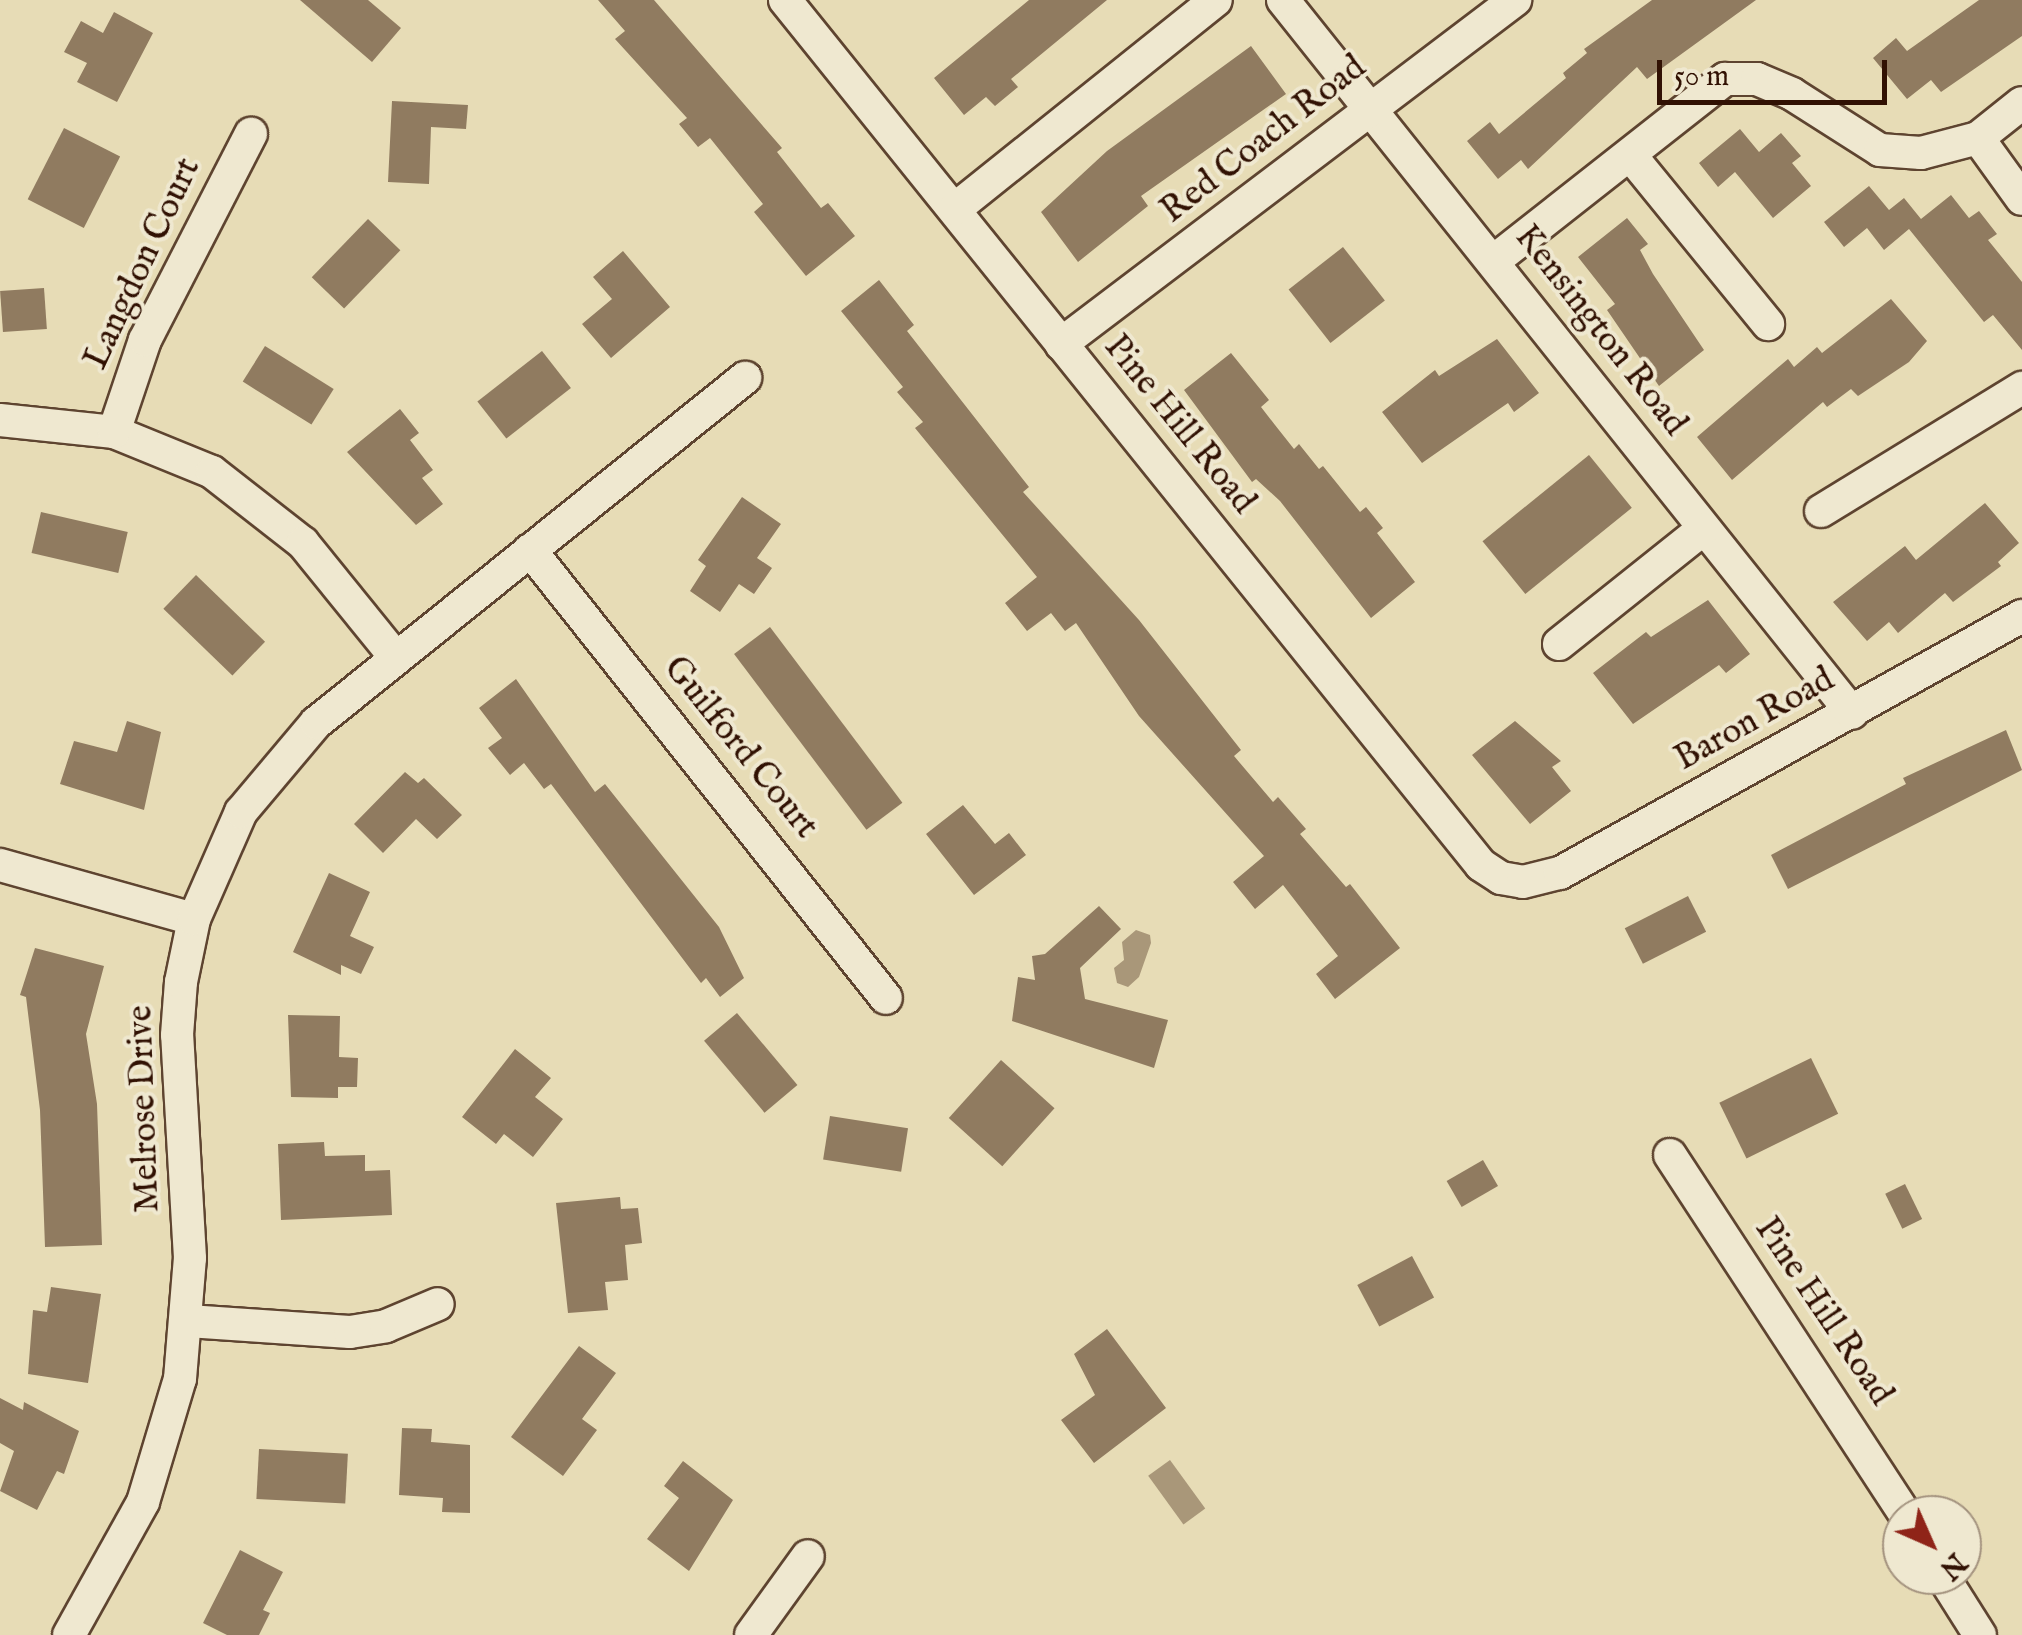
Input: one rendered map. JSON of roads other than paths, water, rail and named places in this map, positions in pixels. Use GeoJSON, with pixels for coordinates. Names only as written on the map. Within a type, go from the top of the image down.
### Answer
{"type":"FeatureCollection","features":[{"type":"Feature","properties":{"kind":"street","name":"Pine Hill Road"},"geometry":{"type":"LineString","coordinates":[[784,0],[1481,865],[1523,882]]}},
{"type":"Feature","properties":{"kind":"street"},"geometry":{"type":"LineString","coordinates":[[955,210],[1216,0]]}},
{"type":"Feature","properties":{"kind":"street","name":"Kensington Road"},"geometry":{"type":"LineString","coordinates":[[1283,0],[1495,260],[1703,529],[1852,713]]}},
{"type":"Feature","properties":{"kind":"street","name":"Red Coach Road"},"geometry":{"type":"LineString","coordinates":[[1061,344],[1515,0]]}},
{"type":"Feature","properties":{"kind":"street"},"geometry":{"type":"LineString","coordinates":[[1495,260],[1725,79],[1757,79],[1792,94],[1880,150],[1921,153],[1978,138],[2022,103]]}},
{"type":"Feature","properties":{"kind":"street","name":"Langdon Court"},"geometry":{"type":"LineString","coordinates":[[114,432],[145,340],[251,134]]}},
{"type":"Feature","properties":{"kind":"street"},"geometry":{"type":"LineString","coordinates":[[1978,138],[2022,199]]}},
{"type":"Feature","properties":{"kind":"street"},"geometry":{"type":"LineString","coordinates":[[1630,156],[1768,324]]}},
{"type":"Feature","properties":{"kind":"street","name":"Melrose Drive"},"geometry":{"type":"LineString","coordinates":[[69,1635],[143,1502],[164,1444],[188,1321],[178,1034],[194,919],[215,862],[275,766],[396,658],[745,378]]}},
{"type":"Feature","properties":{"kind":"street"},"geometry":{"type":"LineString","coordinates":[[1821,511],[2022,388]]}},
{"type":"Feature","properties":{"kind":"street"},"geometry":{"type":"LineString","coordinates":[[0,420],[114,432],[196,464],[258,502],[302,543],[396,658]]}},
{"type":"Feature","properties":{"kind":"street"},"geometry":{"type":"LineString","coordinates":[[1559,644],[1703,529]]}},
{"type":"Feature","properties":{"kind":"street","name":"Guilford Court"},"geometry":{"type":"LineString","coordinates":[[530,550],[886,998]]}},
{"type":"Feature","properties":{"kind":"street","name":"Baron Road"},"geometry":{"type":"LineString","coordinates":[[1523,882],[1560,873],[2022,616]]}},
{"type":"Feature","properties":{"kind":"street"},"geometry":{"type":"LineString","coordinates":[[0,865],[194,919]]}},
{"type":"Feature","properties":{"kind":"street","name":"Pine Hill Road"},"geometry":{"type":"LineString","coordinates":[[1670,1155],[1893,1495]]}},
{"type":"Feature","properties":{"kind":"street"},"geometry":{"type":"LineString","coordinates":[[188,1321],[350,1332],[386,1326],[438,1304]]}},
{"type":"Feature","properties":{"kind":"street"},"geometry":{"type":"LineString","coordinates":[[751,1635],[808,1556]]}},
{"type":"Feature","properties":{"kind":"street"},"geometry":{"type":"LineString","coordinates":[[1955,1595],[1980,1635]]}}]}
